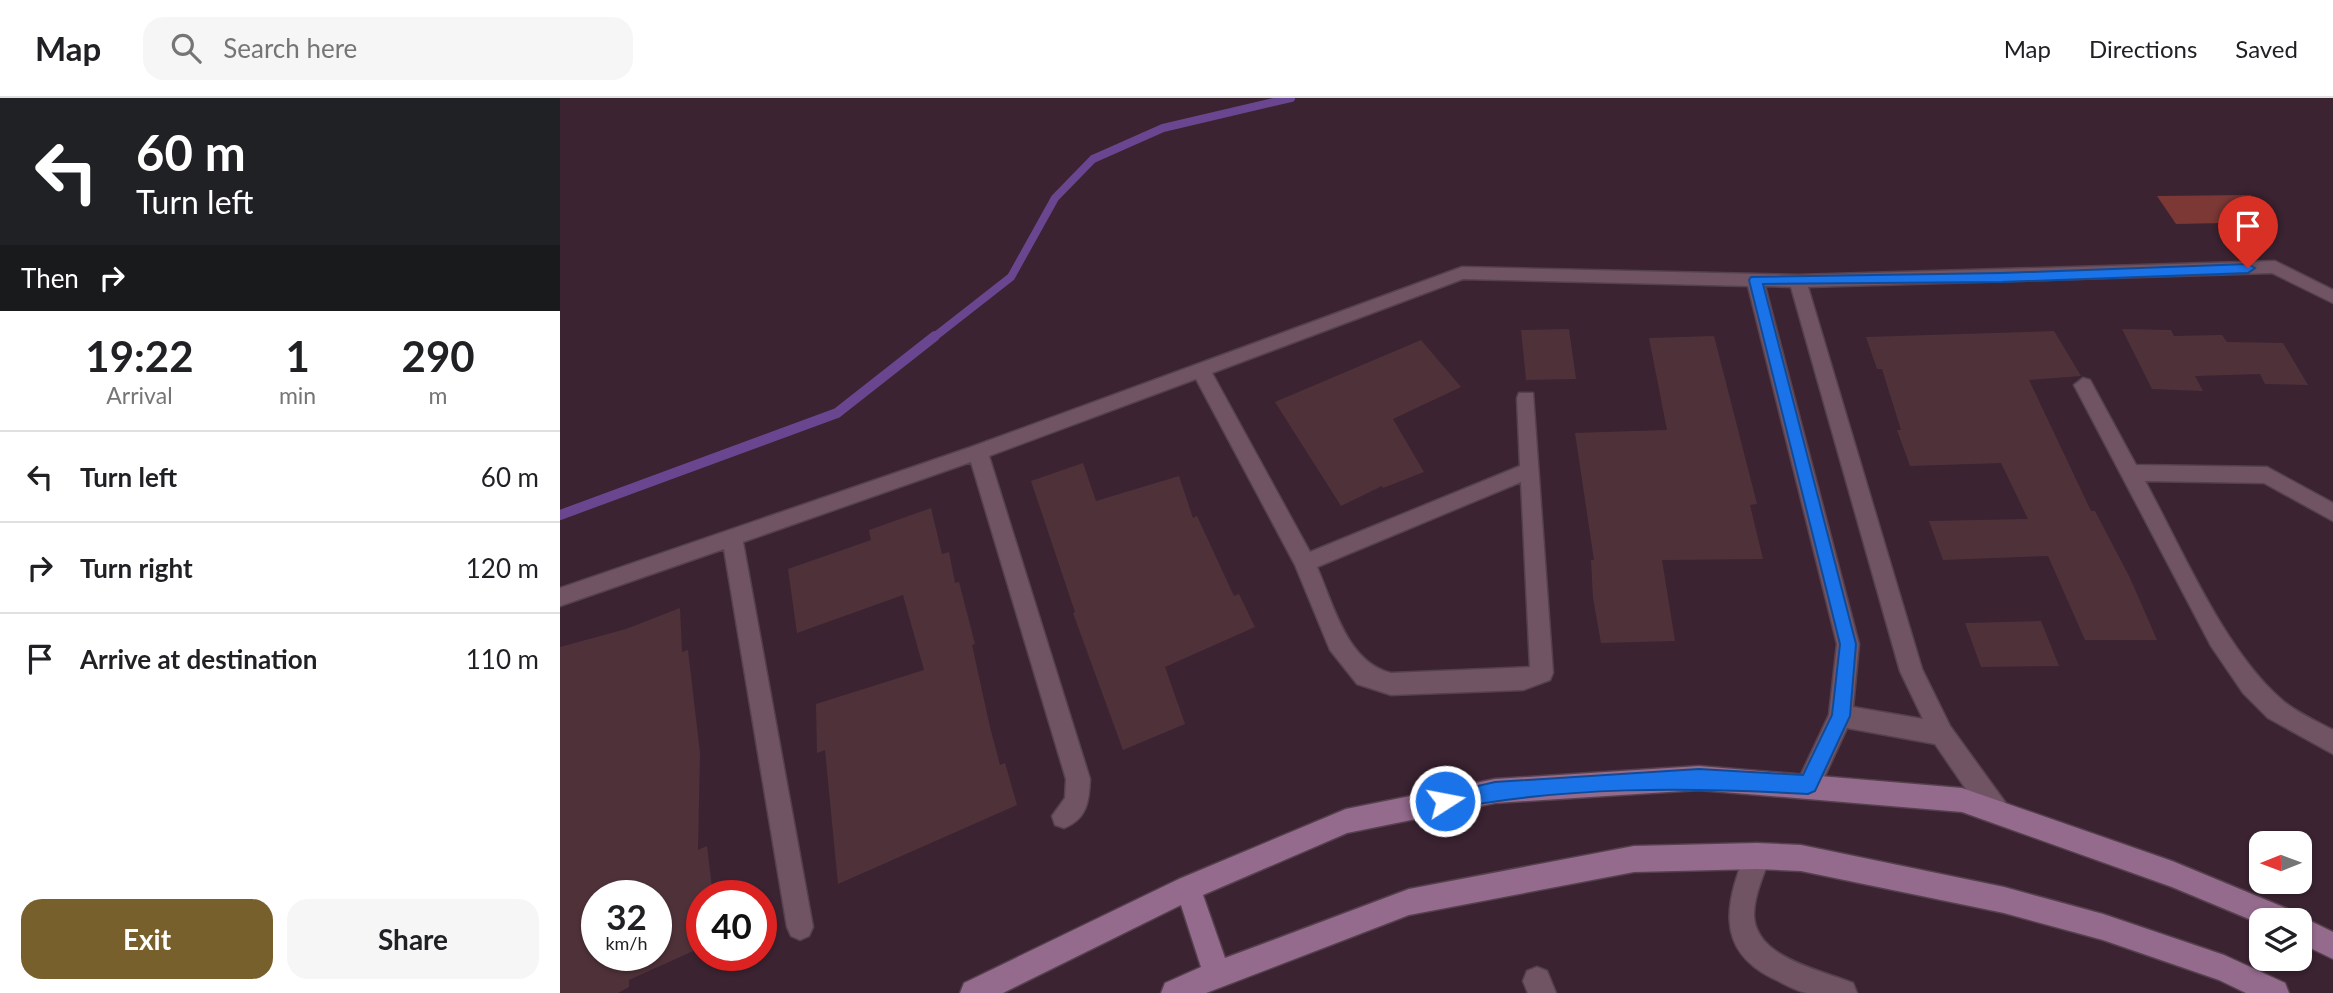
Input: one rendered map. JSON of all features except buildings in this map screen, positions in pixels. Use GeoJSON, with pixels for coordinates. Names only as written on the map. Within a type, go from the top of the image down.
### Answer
{"type":"FeatureCollection","features":[{"type":"Feature","properties":{"kind":"street"},"geometry":{"type":"LineString","coordinates":[[560,597],[978,452],[1462,273],[1798,281],[2275,267],[2333,297]]}},
{"type":"Feature","properties":{"kind":"street"},"geometry":{"type":"LineString","coordinates":[[1755,280],[1848,644],[1841,716],[1808,785]]}},
{"type":"Feature","properties":{"kind":"street"},"geometry":{"type":"LineString","coordinates":[[1798,281],[1911,671],[1942,734],[1996,811]]}},
{"type":"Feature","properties":{"kind":"street"},"geometry":{"type":"LineString","coordinates":[[1200,369],[1305,563],[1338,643],[1365,677],[1391,684],[1523,680],[1537,676],[1544,670],[1525,398]]}},
{"type":"Feature","properties":{"kind":"street"},"geometry":{"type":"LineString","coordinates":[[2083,385],[2220,639],[2251,686],[2276,710],[2333,743]]}},
{"type":"Feature","properties":{"kind":"street"},"geometry":{"type":"LineString","coordinates":[[978,452],[1078,779],[1077,803],[1064,816]]}},
{"type":"Feature","properties":{"kind":"street"},"geometry":{"type":"LineString","coordinates":[[1305,563],[1530,470]]}},
{"type":"Feature","properties":{"kind":"street"},"geometry":{"type":"LineString","coordinates":[[2130,473],[2267,475],[2333,513]]}},
{"type":"Feature","properties":{"kind":"street"},"geometry":{"type":"LineString","coordinates":[[732,537],[800,927]]}},
{"type":"Feature","properties":{"kind":"street"},"geometry":{"type":"LineString","coordinates":[[1841,716],[1942,734]]}},
{"type":"Feature","properties":{"kind":"street"},"geometry":{"type":"LineString","coordinates":[[974,993],[1188,888],[1346,821],[1495,791],[1699,778],[1808,785],[1962,800],[2172,874],[2255,908]]}},
{"type":"Feature","properties":{"kind":"street"},"geometry":{"type":"LineString","coordinates":[[1757,856],[1740,915],[1746,940],[1763,960],[1843,993]]}},
{"type":"Feature","properties":{"kind":"street"},"geometry":{"type":"LineString","coordinates":[[1175,993],[1217,974],[1409,902],[1634,859],[1757,856],[1801,858],[2029,907],[2103,927],[2224,968],[2274,993]]}},
{"type":"Feature","properties":{"kind":"street"},"geometry":{"type":"LineString","coordinates":[[1188,888],[1217,974]]}},
{"type":"Feature","properties":{"kind":"street"},"geometry":{"type":"LineString","coordinates":[[2312,935],[2333,946]]}},
{"type":"Feature","properties":{"kind":"shaded area"},"geometry":{"type":"Polygon","coordinates":[[[2251,195],[2272,222],[2176,224],[2157,196],[2251,195]]]}},
{"type":"Feature","properties":{"kind":"waterway"},"geometry":{"type":"LineString","coordinates":[[933,338],[1011,277],[1055,198],[1093,159],[1163,128],[1291,98]]}},
{"type":"Feature","properties":{"kind":"waterway"},"geometry":{"type":"LineString","coordinates":[[560,515],[837,413],[935,336]]}},
{"type":"Feature","properties":{"kind":"route"},"geometry":{"type":"LineString","coordinates":[[1445,801],[1495,791],[1699,778],[1808,785],[1841,716],[1848,644],[1755,280],[2002,277],[2248,268]]}}]}
